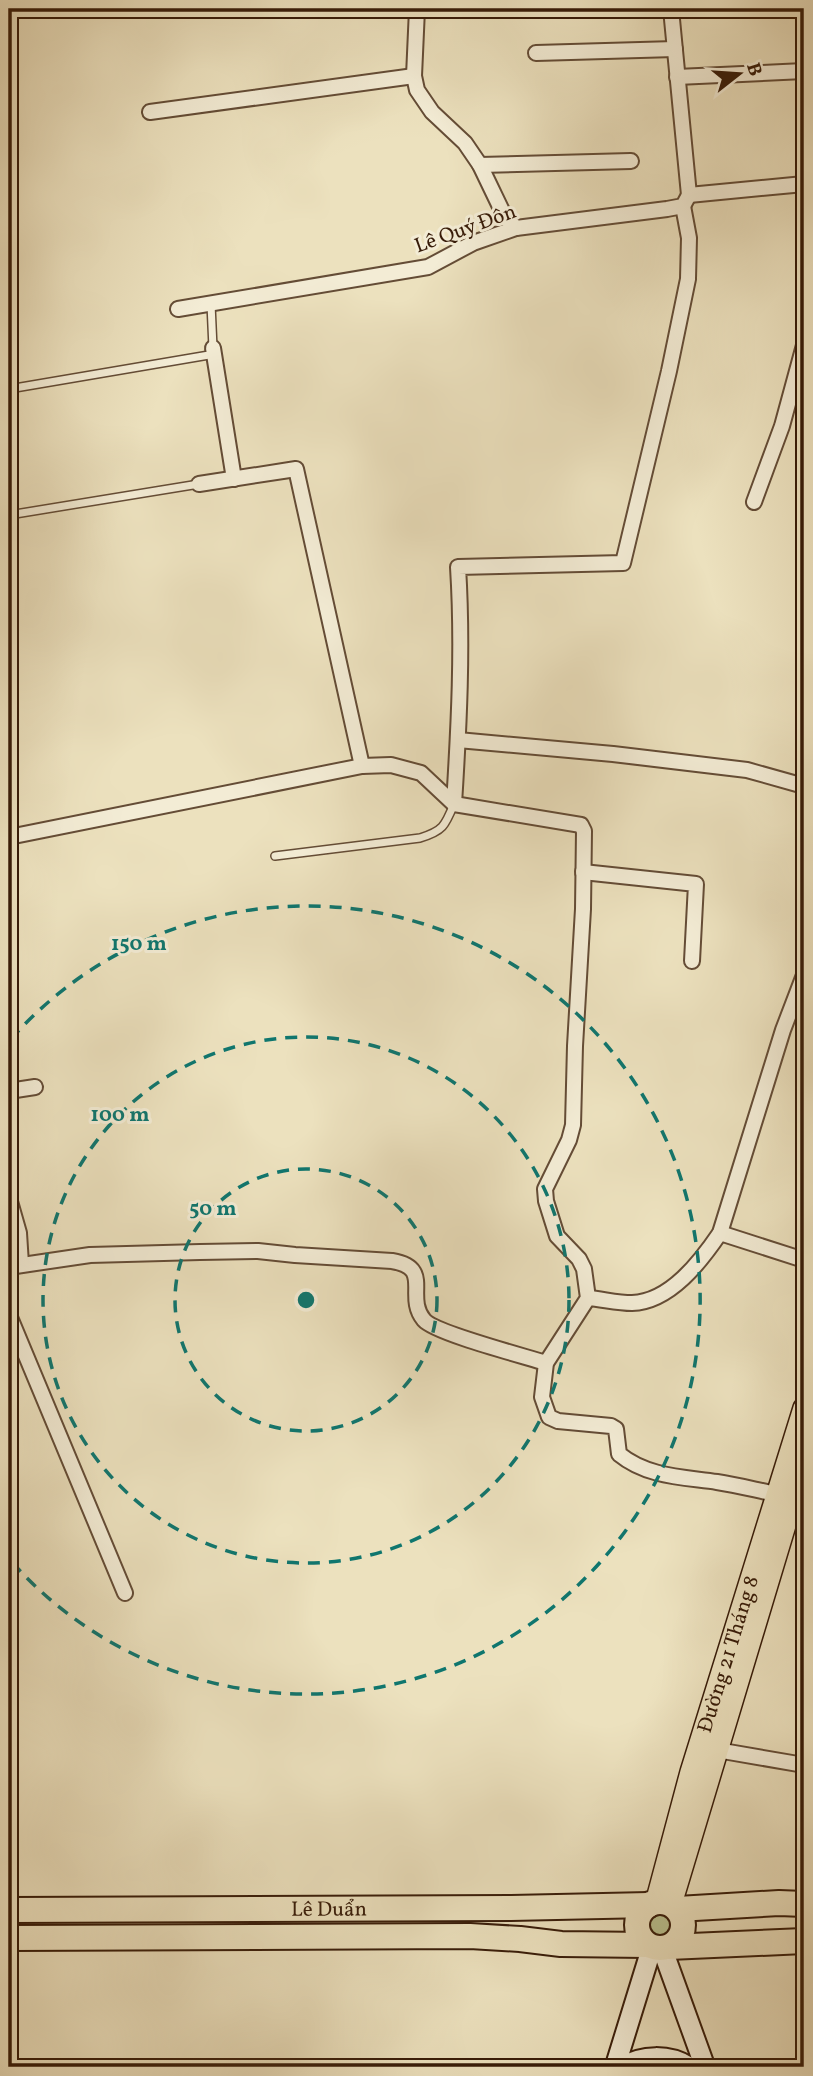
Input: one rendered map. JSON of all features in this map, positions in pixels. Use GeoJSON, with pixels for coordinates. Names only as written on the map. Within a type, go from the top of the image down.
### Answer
{"type":"FeatureCollection","features":[{"type":"Feature","properties":{"kind":"highway","name":"Lê Duẩn"},"geometry":{"type":"LineString","coordinates":[[9,1910],[804,1904]]}},
{"type":"Feature","properties":{"kind":"highway"},"geometry":{"type":"LineString","coordinates":[[664,1905],[683,1924],[682,1931],[675,1943],[657,1947],[638,1932],[639,1916],[664,1905]]}},
{"type":"Feature","properties":{"kind":"highway","name":"Lê Duẩn"},"geometry":{"type":"LineString","coordinates":[[9,1938],[470,1936],[562,1944],[657,1947],[804,1941]]}},
{"type":"Feature","properties":{"kind":"main road","name":"Đường 21 Tháng 8"},"geometry":{"type":"LineString","coordinates":[[664,1905],[691,1772],[804,1408]]}},
{"type":"Feature","properties":{"kind":"main road","name":"Đường 21 Tháng 8"},"geometry":{"type":"LineString","coordinates":[[664,1905],[717,1750],[804,1462]]}},
{"type":"Feature","properties":{"kind":"main road"},"geometry":{"type":"LineString","coordinates":[[615,2067],[657,1947]]}},
{"type":"Feature","properties":{"kind":"main road"},"geometry":{"type":"LineString","coordinates":[[657,1947],[705,2067]]}},
{"type":"Feature","properties":{"kind":"main road"},"geometry":{"type":"LineString","coordinates":[[622,2067],[632,2062],[667,2058],[680,2061],[689,2067]]}},
{"type":"Feature","properties":{"kind":"street"},"geometry":{"type":"LineString","coordinates":[[417,9],[414,76],[417,90],[432,112],[465,143],[480,165],[505,217],[516,228]]}},
{"type":"Feature","properties":{"kind":"street"},"geometry":{"type":"LineString","coordinates":[[454,804],[461,622],[458,567],[623,563],[688,279],[689,238],[671,9]]}},
{"type":"Feature","properties":{"kind":"street"},"geometry":{"type":"LineString","coordinates":[[536,53],[675,49]]}},
{"type":"Feature","properties":{"kind":"street"},"geometry":{"type":"LineString","coordinates":[[677,77],[804,71]]}},
{"type":"Feature","properties":{"kind":"street"},"geometry":{"type":"LineString","coordinates":[[150,113],[414,76]]}},
{"type":"Feature","properties":{"kind":"street"},"geometry":{"type":"LineString","coordinates":[[480,165],[631,161]]}},
{"type":"Feature","properties":{"kind":"street","name":"Lê Quý Đôn"},"geometry":{"type":"LineString","coordinates":[[178,309],[428,267],[473,243],[516,228],[804,184]]}},
{"type":"Feature","properties":{"kind":"street"},"geometry":{"type":"LineString","coordinates":[[754,502],[782,426],[804,345]]}},
{"type":"Feature","properties":{"kind":"street"},"geometry":{"type":"LineString","coordinates":[[213,348],[234,479]]}},
{"type":"Feature","properties":{"kind":"street"},"geometry":{"type":"LineString","coordinates":[[199,484],[296,469],[362,766]]}},
{"type":"Feature","properties":{"kind":"street"},"geometry":{"type":"LineString","coordinates":[[458,740],[747,770],[804,786]]}},
{"type":"Feature","properties":{"kind":"street"},"geometry":{"type":"LineString","coordinates":[[9,837],[362,766],[391,765],[421,774],[454,804],[581,825],[584,831],[583,872],[573,1125],[569,1140],[545,1189],[545,1201],[557,1236],[579,1259],[584,1269],[588,1298],[546,1363],[542,1397],[549,1417],[558,1421],[611,1426],[616,1430],[619,1454],[657,1473],[744,1486],[776,1494]]}},
{"type":"Feature","properties":{"kind":"street"},"geometry":{"type":"LineString","coordinates":[[583,872],[696,884],[692,961]]}},
{"type":"Feature","properties":{"kind":"street"},"geometry":{"type":"LineString","coordinates":[[588,1298],[633,1303],[664,1291],[686,1277],[706,1254],[720,1233],[779,1043],[804,975]]}},
{"type":"Feature","properties":{"kind":"street"},"geometry":{"type":"LineString","coordinates":[[9,1091],[35,1087]]}},
{"type":"Feature","properties":{"kind":"street"},"geometry":{"type":"LineString","coordinates":[[9,1198],[19,1233],[15,1265],[90,1255],[258,1251],[404,1263],[412,1268],[416,1276],[416,1302],[425,1321],[442,1330],[546,1363]]}},
{"type":"Feature","properties":{"kind":"street"},"geometry":{"type":"LineString","coordinates":[[720,1233],[804,1260]]}},
{"type":"Feature","properties":{"kind":"street"},"geometry":{"type":"LineString","coordinates":[[9,1315],[125,1593]]}},
{"type":"Feature","properties":{"kind":"street"},"geometry":{"type":"LineString","coordinates":[[717,1750],[804,1765]]}},
{"type":"Feature","properties":{"kind":"lane"},"geometry":{"type":"LineString","coordinates":[[9,389],[209,355],[213,348],[211,304]]}},
{"type":"Feature","properties":{"kind":"lane"},"geometry":{"type":"LineString","coordinates":[[9,515],[199,484]]}},
{"type":"Feature","properties":{"kind":"lane"},"geometry":{"type":"LineString","coordinates":[[275,856],[434,834],[445,826],[454,804]]}},
{"type":"Feature","properties":{"kind":"green space"},"geometry":{"type":"Polygon","coordinates":[[[660,1909],[672,1914],[677,1926],[672,1938],[660,1943],[648,1938],[643,1926],[648,1914],[660,1909]]]}}]}
